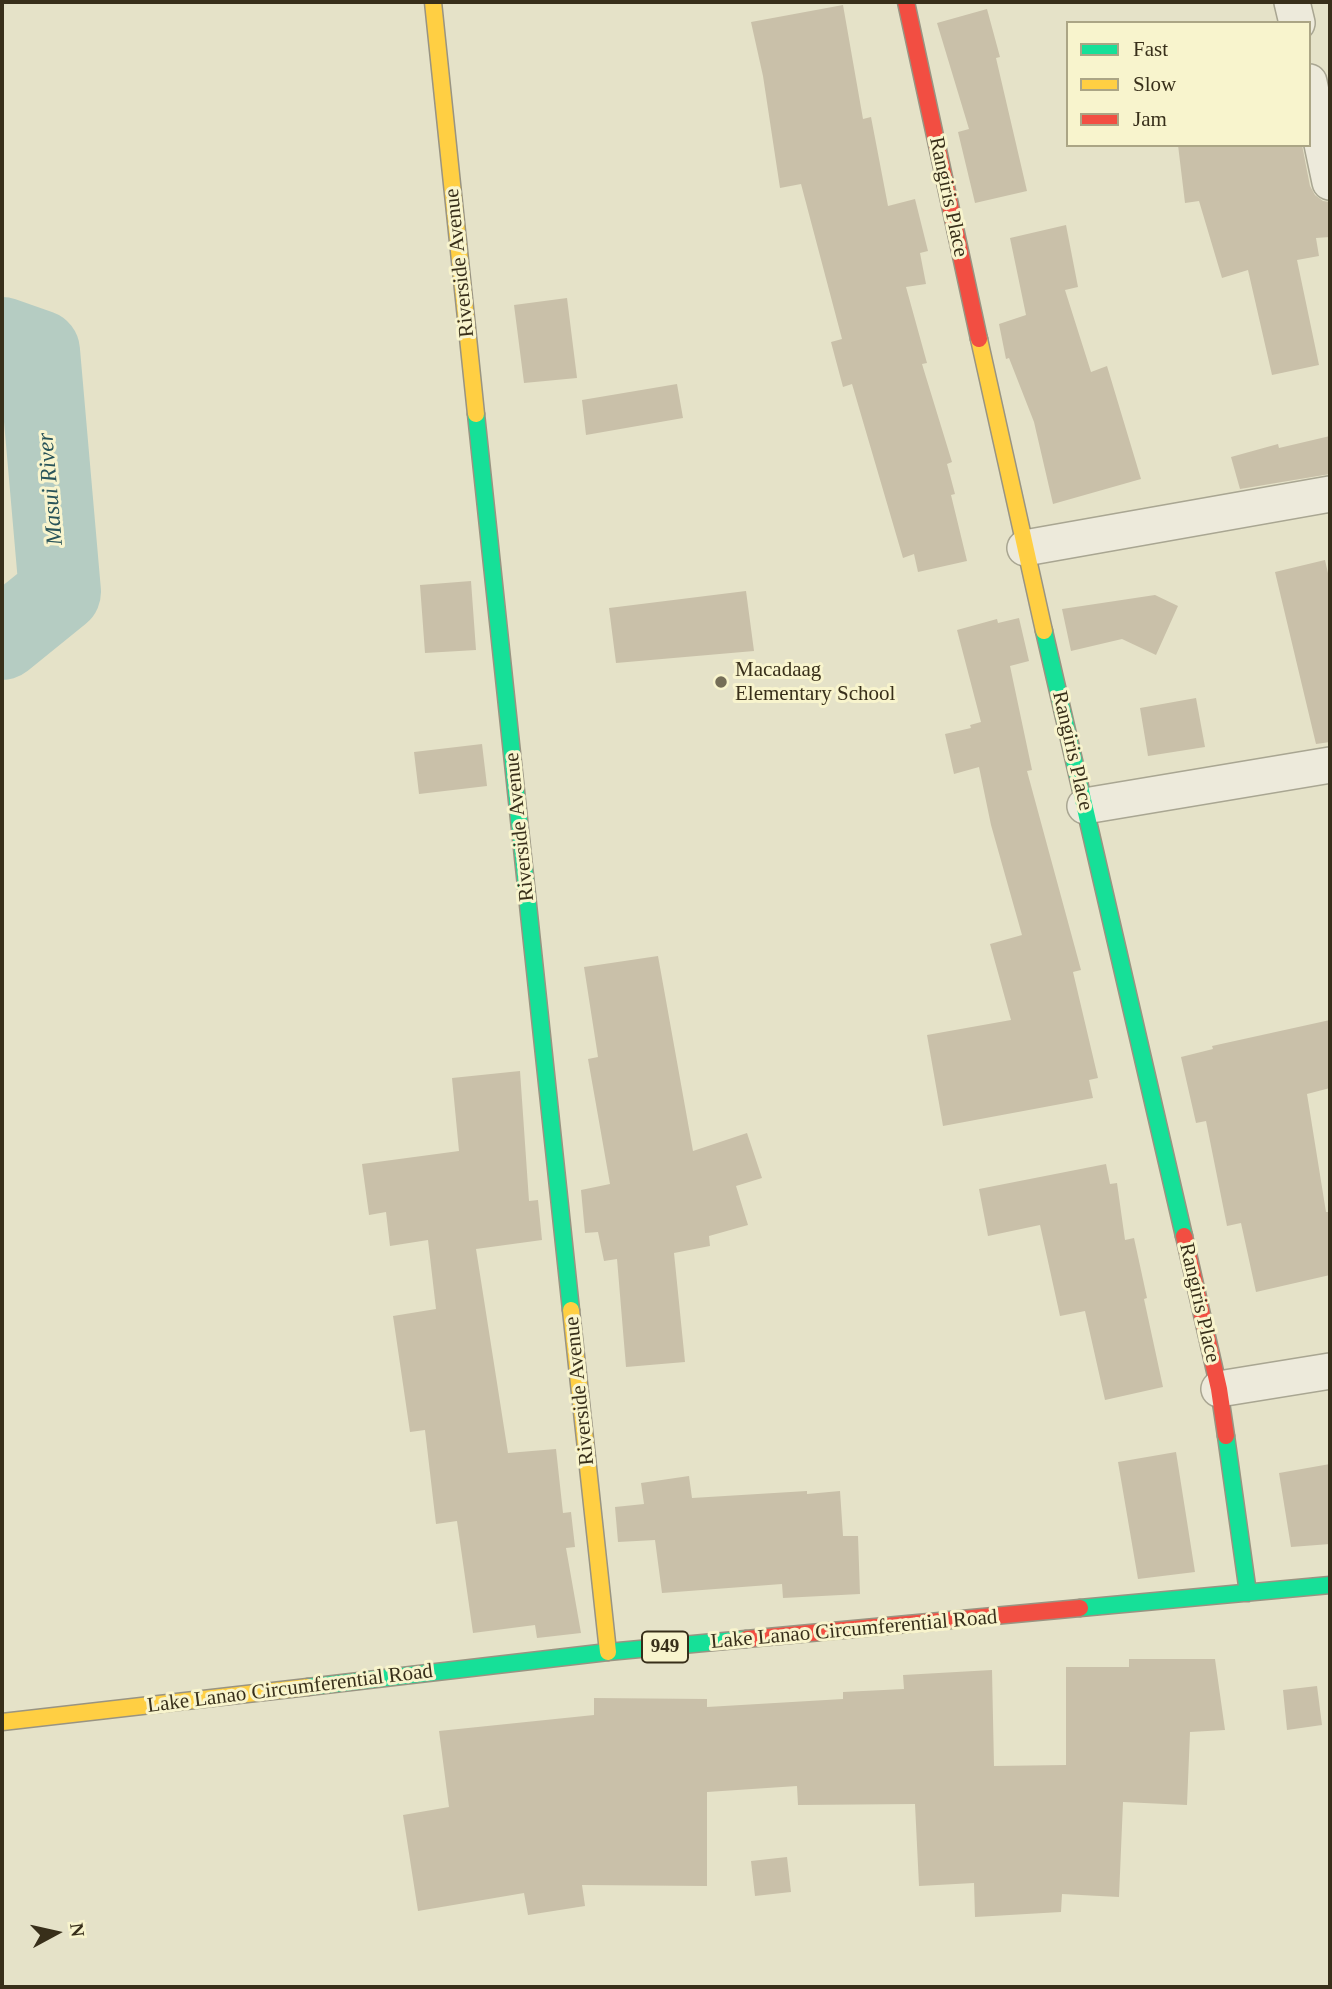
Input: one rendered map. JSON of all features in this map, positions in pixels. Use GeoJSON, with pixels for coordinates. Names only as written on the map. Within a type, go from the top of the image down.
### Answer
{"type":"FeatureCollection","features":[{"type":"Feature","properties":{"kind":"street","name":"Riverside Avenue"},"geometry":{"type":"LineString","coordinates":[[433,2],[608,1652]]}},
{"type":"Feature","properties":{"kind":"street","name":"Rangiris Place"},"geometry":{"type":"LineString","coordinates":[[905,2],[1025,548],[1219,1389],[1330,1371]]}},
{"type":"Feature","properties":{"kind":"street"},"geometry":{"type":"LineString","coordinates":[[1292,2],[1297,21]]}},
{"type":"Feature","properties":{"kind":"street"},"geometry":{"type":"LineString","coordinates":[[1311,92],[1330,182]]}},
{"type":"Feature","properties":{"kind":"street"},"geometry":{"type":"LineString","coordinates":[[1025,548],[1330,494]]}},
{"type":"Feature","properties":{"kind":"street"},"geometry":{"type":"LineString","coordinates":[[1085,806],[1330,765]]}},
{"type":"Feature","properties":{"kind":"street"},"geometry":{"type":"LineString","coordinates":[[1219,1389],[1248,1593]]}},
{"type":"Feature","properties":{"kind":"street","name":"Lake Lanao Circumferential Road"},"geometry":{"type":"LineString","coordinates":[[2,1722],[608,1652],[1330,1585]]}},
{"type":"Feature","properties":{"kind":"building"},"geometry":{"type":"Polygon","coordinates":[[[843,5],[863,119],[871,117],[888,206],[915,199],[928,251],[920,253],[926,284],[906,287],[927,363],[922,364],[952,462],[947,464],[955,494],[951,495],[967,561],[918,572],[914,554],[903,558],[852,384],[843,387],[831,342],[842,339],[801,184],[780,188],[763,76],[751,22],[843,5]]]}},
{"type":"Feature","properties":{"kind":"building"},"geometry":{"type":"Polygon","coordinates":[[[987,9],[1000,57],[996,58],[1027,191],[975,203],[958,132],[969,129],[937,23],[987,9]]]}},
{"type":"Feature","properties":{"kind":"building"},"geometry":{"type":"Polygon","coordinates":[[[1178,147],[1302,147],[1310,186],[1315,195],[1330,202],[1330,237],[1316,238],[1319,256],[1297,260],[1319,365],[1272,375],[1248,270],[1222,278],[1199,201],[1185,203],[1178,147]]]}},
{"type":"Feature","properties":{"kind":"building"},"geometry":{"type":"Polygon","coordinates":[[[1066,225],[1078,287],[1065,290],[1091,372],[1107,366],[1141,479],[1053,504],[1034,422],[1009,358],[1006,359],[999,324],[1026,315],[1010,238],[1066,225]]]}},
{"type":"Feature","properties":{"kind":"building"},"geometry":{"type":"Polygon","coordinates":[[[567,298],[577,378],[524,383],[514,305],[567,298]]]}},
{"type":"Feature","properties":{"kind":"building"},"geometry":{"type":"Polygon","coordinates":[[[677,384],[683,418],[586,435],[582,400],[677,384]]]}},
{"type":"Feature","properties":{"kind":"building"},"geometry":{"type":"Polygon","coordinates":[[[1330,436],[1330,474],[1240,489],[1231,457],[1278,444],[1279,448],[1330,436]]]}},
{"type":"Feature","properties":{"kind":"building"},"geometry":{"type":"Polygon","coordinates":[[[1325,560],[1330,582],[1330,742],[1316,744],[1275,572],[1325,560]]]}},
{"type":"Feature","properties":{"kind":"building"},"geometry":{"type":"Polygon","coordinates":[[[471,581],[476,650],[425,653],[420,585],[471,581]]]}},
{"type":"Feature","properties":{"kind":"building"},"geometry":{"type":"Polygon","coordinates":[[[746,591],[754,651],[616,663],[609,608],[746,591]]]}},
{"type":"Feature","properties":{"kind":"building"},"geometry":{"type":"Polygon","coordinates":[[[1155,595],[1178,606],[1156,655],[1122,639],[1071,651],[1062,609],[1155,595]]]}},
{"type":"Feature","properties":{"kind":"building"},"geometry":{"type":"Polygon","coordinates":[[[1019,618],[1029,661],[1010,666],[1032,770],[1027,771],[1081,970],[1073,972],[1098,1078],[1089,1080],[1093,1098],[943,1126],[927,1035],[1011,1020],[990,944],[1022,935],[991,825],[979,767],[954,774],[945,734],[971,728],[970,725],[981,722],[957,630],[997,619],[998,623],[1019,618]]]}},
{"type":"Feature","properties":{"kind":"building"},"geometry":{"type":"Polygon","coordinates":[[[1196,698],[1205,747],[1148,756],[1140,708],[1196,698]]]}},
{"type":"Feature","properties":{"kind":"building"},"geometry":{"type":"Polygon","coordinates":[[[482,744],[487,786],[419,794],[414,752],[482,744]]]}},
{"type":"Feature","properties":{"kind":"building"},"geometry":{"type":"Polygon","coordinates":[[[658,956],[693,1151],[747,1133],[762,1178],[736,1186],[748,1225],[709,1236],[710,1246],[674,1253],[685,1362],[626,1367],[617,1259],[604,1261],[598,1232],[585,1233],[581,1190],[610,1184],[588,1059],[598,1057],[584,967],[658,956]]]}},
{"type":"Feature","properties":{"kind":"building"},"geometry":{"type":"Polygon","coordinates":[[[1330,1020],[1330,1088],[1307,1094],[1326,1212],[1330,1212],[1330,1275],[1256,1292],[1241,1223],[1227,1226],[1206,1121],[1196,1123],[1181,1057],[1213,1049],[1212,1046],[1330,1020]]]}},
{"type":"Feature","properties":{"kind":"building"},"geometry":{"type":"Polygon","coordinates":[[[520,1071],[529,1201],[538,1200],[542,1240],[476,1249],[508,1453],[556,1449],[563,1513],[571,1512],[575,1547],[566,1548],[581,1633],[537,1638],[535,1625],[473,1633],[457,1521],[436,1524],[425,1430],[410,1432],[393,1316],[436,1309],[428,1240],[390,1246],[386,1212],[369,1215],[362,1164],[459,1151],[452,1078],[520,1071]]]}},
{"type":"Feature","properties":{"kind":"building"},"geometry":{"type":"Polygon","coordinates":[[[1106,1164],[1110,1184],[1117,1183],[1125,1240],[1134,1238],[1163,1387],[1105,1400],[1085,1311],[1060,1316],[1040,1225],[988,1236],[979,1189],[1106,1164]]]}},
{"type":"Feature","properties":{"kind":"building"},"geometry":{"type":"Polygon","coordinates":[[[1176,1452],[1195,1572],[1138,1579],[1118,1462],[1176,1452]]]}},
{"type":"Feature","properties":{"kind":"building"},"geometry":{"type":"Polygon","coordinates":[[[1330,1464],[1330,1544],[1291,1547],[1279,1473],[1330,1464]]]}},
{"type":"Feature","properties":{"kind":"building"},"geometry":{"type":"Polygon","coordinates":[[[689,1476],[692,1498],[840,1491],[843,1536],[858,1536],[860,1594],[783,1598],[782,1584],[662,1593],[655,1540],[618,1542],[615,1507],[644,1504],[641,1483],[689,1476]]]}},
{"type":"Feature","properties":{"kind":"building"},"geometry":{"type":"Polygon","coordinates":[[[1129,1659],[1215,1659],[1225,1730],[1190,1732],[1187,1805],[1123,1802],[1119,1897],[1062,1894],[1061,1912],[975,1917],[974,1883],[919,1886],[915,1804],[798,1805],[797,1786],[707,1792],[707,1886],[582,1885],[585,1906],[528,1915],[524,1893],[418,1911],[403,1815],[449,1807],[439,1731],[594,1715],[594,1698],[707,1699],[707,1707],[843,1699],[843,1692],[904,1689],[903,1675],[992,1670],[994,1766],[1066,1765],[1066,1667],[1129,1667],[1129,1659]]]}},
{"type":"Feature","properties":{"kind":"building"},"geometry":{"type":"Polygon","coordinates":[[[1317,1686],[1322,1725],[1287,1730],[1283,1690],[1317,1686]]]}},
{"type":"Feature","properties":{"kind":"building"},"geometry":{"type":"Polygon","coordinates":[[[787,1857],[791,1892],[755,1896],[751,1861],[787,1857]]]}},
{"type":"Feature","properties":{"kind":"waterway","name":"Masui River"},"geometry":{"type":"LineString","coordinates":[[2,338],[39,351],[60,592],[2,639]]}},
{"type":"Feature","properties":{"kind":"traffic: fast"},"geometry":{"type":"LineString","coordinates":[[476,414],[571,1310]]}},
{"type":"Feature","properties":{"kind":"traffic: fast"},"geometry":{"type":"LineString","coordinates":[[1044,631],[1184,1236]]}},
{"type":"Feature","properties":{"kind":"traffic: fast"},"geometry":{"type":"LineString","coordinates":[[1226,1436],[1248,1593]]}},
{"type":"Feature","properties":{"kind":"traffic: fast"},"geometry":{"type":"LineString","coordinates":[[1080,1608],[1330,1585]]}},
{"type":"Feature","properties":{"kind":"traffic: fast"},"geometry":{"type":"LineString","coordinates":[[308,1687],[608,1652],[746,1639]]}},
{"type":"Feature","properties":{"kind":"traffic: slow"},"geometry":{"type":"LineString","coordinates":[[433,2],[476,414]]}},
{"type":"Feature","properties":{"kind":"traffic: slow"},"geometry":{"type":"LineString","coordinates":[[979,339],[1044,631]]}},
{"type":"Feature","properties":{"kind":"traffic: slow"},"geometry":{"type":"LineString","coordinates":[[571,1310],[608,1652]]}},
{"type":"Feature","properties":{"kind":"traffic: slow"},"geometry":{"type":"LineString","coordinates":[[2,1722],[308,1687]]}},
{"type":"Feature","properties":{"kind":"traffic: jam"},"geometry":{"type":"LineString","coordinates":[[906,2],[979,339]]}},
{"type":"Feature","properties":{"kind":"traffic: jam"},"geometry":{"type":"LineString","coordinates":[[1184,1236],[1219,1389],[1226,1436]]}},
{"type":"Feature","properties":{"kind":"traffic: jam"},"geometry":{"type":"LineString","coordinates":[[746,1639],[1080,1608]]}},
{"type":"Feature","properties":{"kind":"place","name":"Macadaag Elementary School"},"geometry":{"type":"Point","coordinates":[721,682]}}]}
